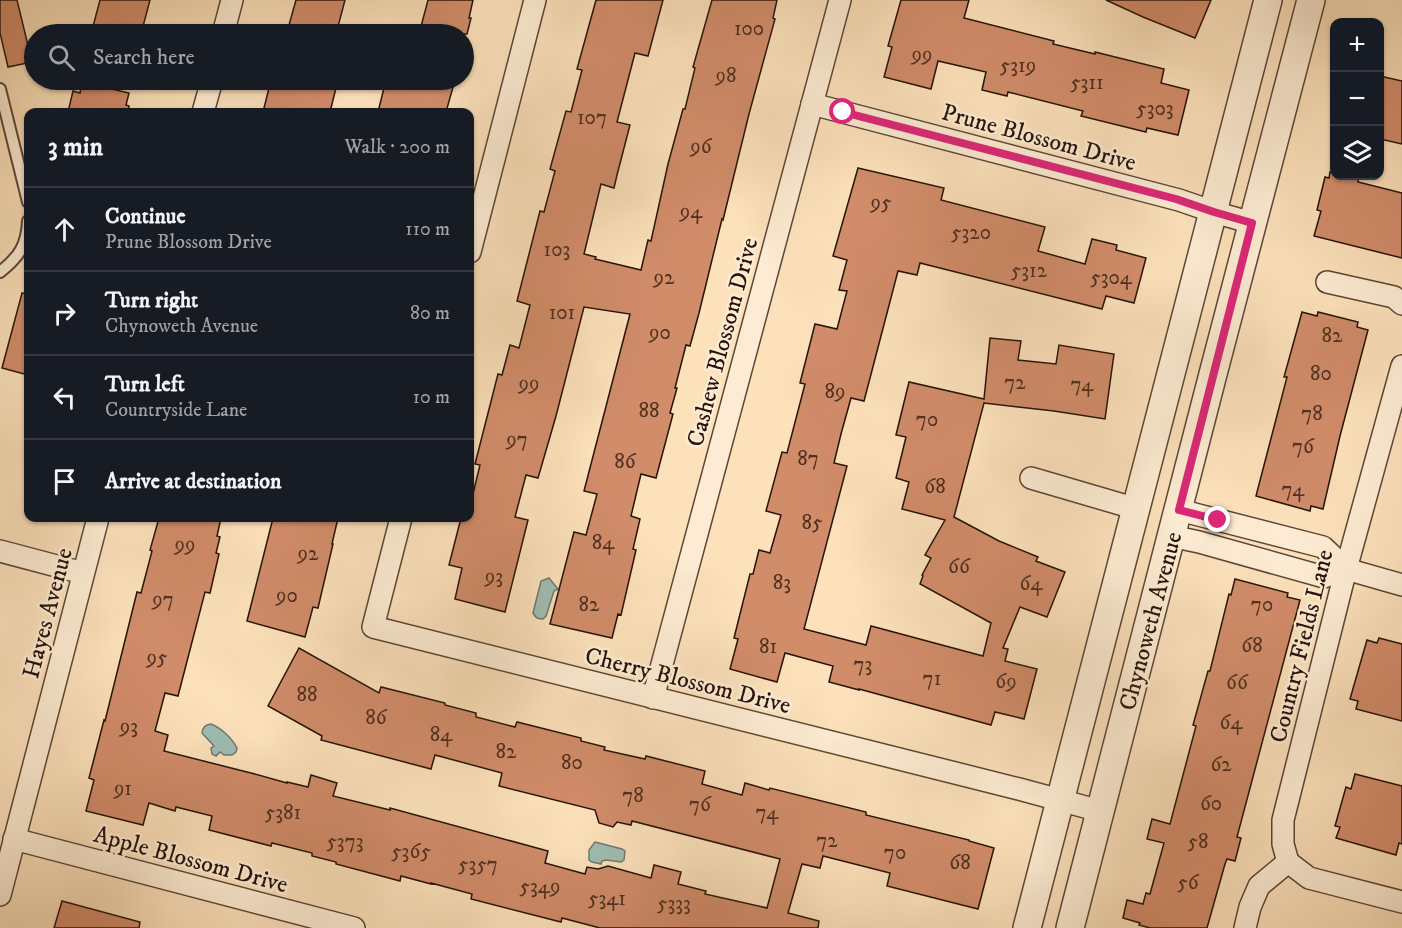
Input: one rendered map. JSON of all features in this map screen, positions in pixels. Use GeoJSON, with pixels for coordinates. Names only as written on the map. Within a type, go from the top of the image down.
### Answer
{"type":"FeatureCollection","features":[{"type":"Feature","properties":{"kind":"street"},"geometry":{"type":"LineString","coordinates":[[226,24],[232,0]]}},
{"type":"Feature","properties":{"kind":"street"},"geometry":{"type":"LineString","coordinates":[[474,236],[535,0]]}},
{"type":"Feature","properties":{"kind":"street","name":"Cashew Blossom Drive"},"geometry":{"type":"LineString","coordinates":[[653,698],[840,0]]}},
{"type":"Feature","properties":{"kind":"street","name":"Chynoweth Avenue"},"geometry":{"type":"LineString","coordinates":[[1027,928],[1268,0]]}},
{"type":"Feature","properties":{"kind":"street","name":"Chynoweth Avenue"},"geometry":{"type":"LineString","coordinates":[[1070,928],[1311,0]]}},
{"type":"Feature","properties":{"kind":"street"},"geometry":{"type":"LineString","coordinates":[[204,108],[209,90]]}},
{"type":"Feature","properties":{"kind":"street","name":"Prune Blossom Drive"},"geometry":{"type":"LineString","coordinates":[[812,104],[1176,199],[1252,223]]}},
{"type":"Feature","properties":{"kind":"street"},"geometry":{"type":"LineString","coordinates":[[1327,282],[1394,297],[1402,304]]}},
{"type":"Feature","properties":{"kind":"street","name":"Country Fields Lane"},"geometry":{"type":"LineString","coordinates":[[1288,862],[1282,844],[1283,820],[1346,569],[1402,366]]}},
{"type":"Feature","properties":{"kind":"street"},"geometry":{"type":"LineString","coordinates":[[1031,478],[1137,508]]}},
{"type":"Feature","properties":{"kind":"street"},"geometry":{"type":"LineString","coordinates":[[1179,510],[1323,548],[1346,569],[1402,585]]}},
{"type":"Feature","properties":{"kind":"street","name":"Hayes Avenue"},"geometry":{"type":"LineString","coordinates":[[0,895],[97,522]]}},
{"type":"Feature","properties":{"kind":"street","name":"Cherry Blossom Drive"},"geometry":{"type":"LineString","coordinates":[[400,522],[373,627],[1100,811]]}},
{"type":"Feature","properties":{"kind":"street"},"geometry":{"type":"LineString","coordinates":[[1171,536],[1324,577],[1346,569]]}},
{"type":"Feature","properties":{"kind":"street"},"geometry":{"type":"LineString","coordinates":[[0,551],[83,573]]}},
{"type":"Feature","properties":{"kind":"street","name":"Apple Blossom Drive"},"geometry":{"type":"LineString","coordinates":[[14,839],[290,920],[354,928]]}},
{"type":"Feature","properties":{"kind":"street"},"geometry":{"type":"LineString","coordinates":[[1245,928],[1250,907],[1259,886],[1288,862],[1309,878],[1402,902]]}},
{"type":"Feature","properties":{"kind":"lane"},"geometry":{"type":"LineString","coordinates":[[0,88],[24,186]]}},
{"type":"Feature","properties":{"kind":"lane"},"geometry":{"type":"LineString","coordinates":[[0,272],[24,252]]}},
{"type":"Feature","properties":{"kind":"water"},"geometry":{"type":"Polygon","coordinates":[[[549,578],[558,589],[554,591],[546,616],[539,619],[533,613],[541,581],[549,578]]]}},
{"type":"Feature","properties":{"kind":"water"},"geometry":{"type":"Polygon","coordinates":[[[211,724],[229,737],[237,748],[236,752],[232,755],[224,755],[220,752],[216,756],[212,754],[211,748],[214,746],[202,733],[207,725],[211,724]]]}},
{"type":"Feature","properties":{"kind":"water"},"geometry":{"type":"Polygon","coordinates":[[[595,842],[622,849],[625,851],[624,860],[621,862],[606,860],[601,864],[592,862],[589,860],[589,850],[595,842]]]}},
{"type":"Feature","properties":{"kind":"building"},"geometry":{"type":"Polygon","coordinates":[[[0,0],[17,0],[24,29],[24,64],[8,67],[0,33],[0,0]]]}},
{"type":"Feature","properties":{"kind":"building"},"geometry":{"type":"Polygon","coordinates":[[[100,0],[150,0],[144,24],[94,24],[100,0]]]}},
{"type":"Feature","properties":{"kind":"building"},"geometry":{"type":"Polygon","coordinates":[[[296,0],[345,0],[339,24],[289,24],[296,0]]]}},
{"type":"Feature","properties":{"kind":"building"},"geometry":{"type":"Polygon","coordinates":[[[428,0],[473,0],[470,24],[422,24],[428,0]]]}},
{"type":"Feature","properties":{"kind":"building"},"geometry":{"type":"Polygon","coordinates":[[[596,0],[663,0],[648,56],[635,53],[617,122],[630,125],[614,188],[601,184],[584,254],[596,257],[595,259],[641,270],[648,240],[651,241],[668,164],[683,109],[685,109],[695,68],[693,67],[712,0],[777,0],[773,18],[775,19],[699,313],[690,346],[686,345],[675,388],[677,388],[670,413],[673,414],[656,478],[641,474],[631,516],[640,519],[633,549],[636,550],[621,615],[618,614],[612,638],[550,624],[574,532],[586,535],[597,494],[584,491],[630,314],[584,307],[538,478],[526,475],[515,517],[528,520],[505,612],[455,599],[462,568],[449,565],[460,522],[474,522],[474,490],[480,465],[475,464],[498,374],[502,375],[510,345],[519,348],[530,305],[517,301],[540,211],[544,212],[555,171],[550,169],[566,111],[571,112],[582,70],[577,69],[596,0]]]}},
{"type":"Feature","properties":{"kind":"building"},"geometry":{"type":"Polygon","coordinates":[[[901,0],[969,0],[964,18],[1054,41],[1053,44],[1164,69],[1161,83],[1189,90],[1178,135],[1147,128],[1146,132],[1081,116],[1083,111],[1008,92],[1007,96],[982,90],[986,72],[938,61],[931,89],[884,77],[892,47],[888,46],[901,0]]]}},
{"type":"Feature","properties":{"kind":"building"},"geometry":{"type":"Polygon","coordinates":[[[1106,0],[1211,0],[1195,38],[1106,0]]]}},
{"type":"Feature","properties":{"kind":"building"},"geometry":{"type":"Polygon","coordinates":[[[1384,77],[1402,81],[1402,144],[1384,140],[1384,77]]]}},
{"type":"Feature","properties":{"kind":"building"},"geometry":{"type":"Polygon","coordinates":[[[81,90],[116,90],[129,93],[126,105],[129,108],[69,108],[73,91],[80,93],[81,90]]]}},
{"type":"Feature","properties":{"kind":"building"},"geometry":{"type":"Polygon","coordinates":[[[268,90],[336,90],[331,108],[264,108],[268,90]]]}},
{"type":"Feature","properties":{"kind":"building"},"geometry":{"type":"Polygon","coordinates":[[[384,90],[452,90],[447,108],[379,108],[384,90]]]}},
{"type":"Feature","properties":{"kind":"building"},"geometry":{"type":"Polygon","coordinates":[[[858,168],[944,188],[941,200],[1045,227],[1038,251],[1085,264],[1092,239],[1117,245],[1116,250],[1146,258],[1134,303],[1106,296],[1102,309],[920,263],[917,275],[898,271],[864,401],[851,398],[841,434],[834,463],[847,466],[804,629],[866,645],[871,626],[983,656],[991,623],[920,584],[931,558],[925,555],[945,520],[902,509],[909,482],[896,478],[906,437],[896,435],[909,382],[984,399],[990,338],[1021,341],[1018,360],[1056,364],[1059,345],[1114,354],[1105,419],[984,403],[954,517],[999,541],[1038,557],[1036,561],[1065,572],[1047,617],[1020,607],[1003,648],[1008,649],[1005,661],[1037,669],[1024,719],[995,712],[991,725],[829,682],[833,666],[785,653],[777,682],[730,669],[738,639],[734,638],[750,574],[753,574],[759,550],[770,553],[781,515],[766,511],[782,452],[787,453],[805,384],[800,383],[815,324],[837,329],[847,291],[839,290],[847,260],[833,256],[858,168]]]}},
{"type":"Feature","properties":{"kind":"building"},"geometry":{"type":"Polygon","coordinates":[[[1330,172],[1330,180],[1358,180],[1358,182],[1402,193],[1402,258],[1314,236],[1321,211],[1317,210],[1325,177],[1329,178],[1330,172]]]}},
{"type":"Feature","properties":{"kind":"building"},"geometry":{"type":"Polygon","coordinates":[[[22,293],[24,293],[24,374],[2,368],[22,293]]]}},
{"type":"Feature","properties":{"kind":"building"},"geometry":{"type":"Polygon","coordinates":[[[1302,312],[1317,316],[1318,312],[1358,322],[1357,327],[1368,330],[1323,509],[1311,506],[1310,511],[1256,496],[1302,312]]]}},
{"type":"Feature","properties":{"kind":"building"},"geometry":{"type":"Polygon","coordinates":[[[158,522],[220,522],[217,536],[220,537],[216,553],[219,554],[210,593],[205,592],[178,696],[165,693],[155,731],[168,735],[164,751],[308,787],[311,775],[337,783],[333,796],[390,810],[390,808],[548,851],[545,863],[585,874],[587,867],[598,869],[608,866],[651,878],[654,865],[681,872],[678,884],[706,891],[705,894],[767,908],[780,859],[632,821],[631,825],[617,822],[613,827],[599,823],[595,810],[499,786],[502,773],[435,755],[431,769],[321,740],[322,736],[268,706],[299,648],[379,693],[381,687],[445,703],[445,705],[476,713],[476,717],[515,727],[517,722],[581,738],[581,741],[605,747],[604,750],[645,759],[646,756],[705,771],[702,784],[742,795],[745,783],[769,790],[770,788],[994,848],[978,909],[887,886],[890,873],[823,856],[820,868],[802,864],[788,913],[819,921],[818,928],[600,928],[562,918],[561,922],[471,899],[472,894],[431,883],[401,876],[400,881],[336,864],[336,862],[312,856],[312,853],[272,843],[271,846],[209,830],[212,816],[176,807],[175,811],[149,803],[143,825],[86,811],[94,780],[89,778],[137,592],[141,593],[152,551],[150,550],[158,522]]]}},
{"type":"Feature","properties":{"kind":"building"},"geometry":{"type":"Polygon","coordinates":[[[272,522],[337,522],[318,608],[313,607],[305,637],[247,621],[272,522]]]}},
{"type":"Feature","properties":{"kind":"building"},"geometry":{"type":"Polygon","coordinates":[[[1235,579],[1288,593],[1287,597],[1300,600],[1237,837],[1241,838],[1235,861],[1227,859],[1207,928],[1150,928],[1123,918],[1127,900],[1143,904],[1146,893],[1150,894],[1164,843],[1147,839],[1152,819],[1170,824],[1196,726],[1193,725],[1235,579]]]}},
{"type":"Feature","properties":{"kind":"building"},"geometry":{"type":"Polygon","coordinates":[[[1379,638],[1402,644],[1402,721],[1356,709],[1358,701],[1350,699],[1367,640],[1377,643],[1379,638]]]}},
{"type":"Feature","properties":{"kind":"building"},"geometry":{"type":"Polygon","coordinates":[[[1355,774],[1402,786],[1402,844],[1399,843],[1396,855],[1336,838],[1340,827],[1335,826],[1346,787],[1351,789],[1355,774]]]}},
{"type":"Feature","properties":{"kind":"building"},"geometry":{"type":"Polygon","coordinates":[[[62,901],[140,922],[139,928],[54,928],[62,901]]]}},
{"type":"Feature","properties":{"kind":"route"},"geometry":{"type":"LineString","coordinates":[[843,112],[1176,199],[1252,223],[1179,510],[1218,520]]}}]}
